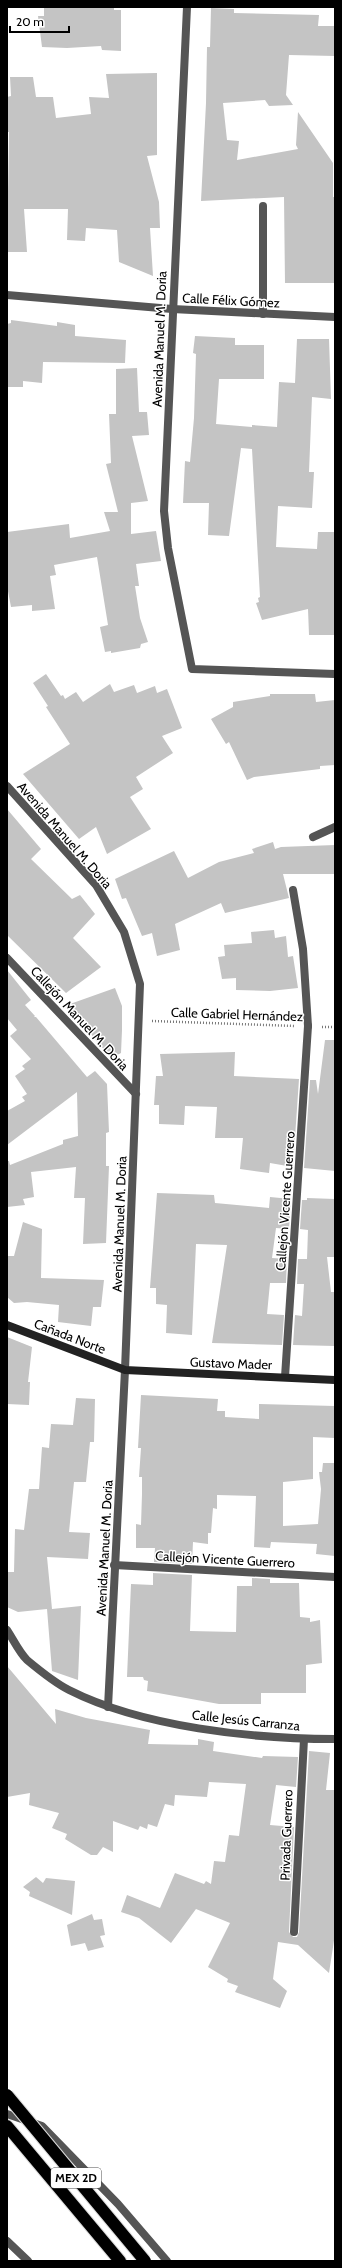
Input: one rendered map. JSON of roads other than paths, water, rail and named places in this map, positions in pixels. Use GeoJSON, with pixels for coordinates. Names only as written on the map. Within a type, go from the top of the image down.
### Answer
{"type":"FeatureCollection","features":[{"type":"Feature","properties":{"kind":"highway","name":"MEX 2D"},"geometry":{"type":"LineString","coordinates":[[7,2095],[145,2261]]}},
{"type":"Feature","properties":{"kind":"highway","name":"MEX 2D"},"geometry":{"type":"LineString","coordinates":[[7,2126],[120,2261]]}},
{"type":"Feature","properties":{"kind":"street","name":"Avenida Manuel M. Doria"},"geometry":{"type":"LineString","coordinates":[[187,7],[164,510],[168,548],[192,669],[335,674]]}},
{"type":"Feature","properties":{"kind":"street"},"geometry":{"type":"LineString","coordinates":[[263,206],[263,314]]}},
{"type":"Feature","properties":{"kind":"street","name":"Calle Félix Gómez"},"geometry":{"type":"LineString","coordinates":[[7,295],[172,309],[335,317]]}},
{"type":"Feature","properties":{"kind":"street","name":"Avenida Manuel M. Doria"},"geometry":{"type":"LineString","coordinates":[[7,786],[96,885],[124,932],[140,984],[125,1370],[108,1707]]}},
{"type":"Feature","properties":{"kind":"street"},"geometry":{"type":"LineString","coordinates":[[313,837],[335,827]]}},
{"type":"Feature","properties":{"kind":"street","name":"Callejón Vicente Guerrero"},"geometry":{"type":"LineString","coordinates":[[285,1377],[308,1026],[303,949],[293,890]]}},
{"type":"Feature","properties":{"kind":"street","name":"Callejón Manuel M. Doria"},"geometry":{"type":"LineString","coordinates":[[7,958],[136,1094]]}},
{"type":"Feature","properties":{"kind":"street","name":"Cañada Norte"},"geometry":{"type":"LineString","coordinates":[[7,1325],[125,1370]]}},
{"type":"Feature","properties":{"kind":"street","name":"Gustavo Mader"},"geometry":{"type":"LineString","coordinates":[[125,1370],[335,1380]]}},
{"type":"Feature","properties":{"kind":"street","name":"Callejón Vicente Guerrero"},"geometry":{"type":"LineString","coordinates":[[114,1565],[335,1576]]}},
{"type":"Feature","properties":{"kind":"street","name":"Calle Jesús Carranza"},"geometry":{"type":"LineString","coordinates":[[7,1630],[26,1659],[67,1690],[108,1707],[198,1729],[304,1739],[335,1739]]}},
{"type":"Feature","properties":{"kind":"street","name":"Privada Guerrero"},"geometry":{"type":"LineString","coordinates":[[294,1932],[304,1739]]}},
{"type":"Feature","properties":{"kind":"street"},"geometry":{"type":"LineString","coordinates":[[7,2114],[42,2126],[118,2204],[167,2261]]}},
{"type":"Feature","properties":{"kind":"street"},"geometry":{"type":"LineString","coordinates":[[7,2242],[28,2261]]}}]}
